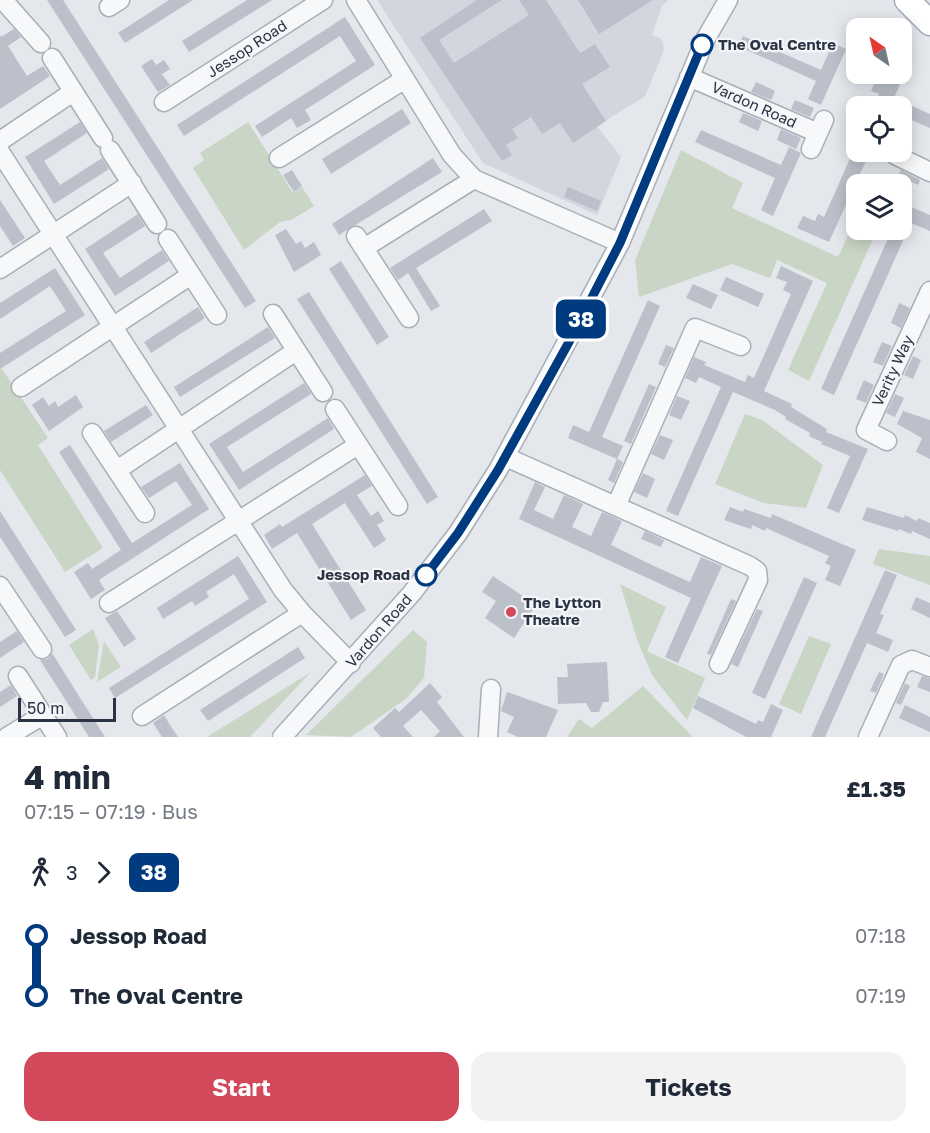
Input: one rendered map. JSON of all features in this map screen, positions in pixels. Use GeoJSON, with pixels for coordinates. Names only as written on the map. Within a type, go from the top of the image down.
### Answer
{"type":"FeatureCollection","features":[{"type":"Feature","properties":{"kind":"main road"},"geometry":{"type":"LineString","coordinates":[[907,0],[930,23]]}},
{"type":"Feature","properties":{"kind":"street"},"geometry":{"type":"LineString","coordinates":[[3,0],[41,43]]}},
{"type":"Feature","properties":{"kind":"street","name":"Jessop Road"},"geometry":{"type":"LineString","coordinates":[[164,102],[196,72],[323,0]]}},
{"type":"Feature","properties":{"kind":"street"},"geometry":{"type":"LineString","coordinates":[[356,0],[452,155],[474,179],[620,243]]}},
{"type":"Feature","properties":{"kind":"street","name":"Vardon Road"},"geometry":{"type":"LineString","coordinates":[[282,737],[351,663],[412,592],[458,533],[506,458],[620,243],[705,40],[728,0]]}},
{"type":"Feature","properties":{"kind":"street"},"geometry":{"type":"LineString","coordinates":[[52,58],[158,224]]}},
{"type":"Feature","properties":{"kind":"street","name":"Vardon Road"},"geometry":{"type":"LineString","coordinates":[[689,77],[818,134]]}},
{"type":"Feature","properties":{"kind":"street"},"geometry":{"type":"LineString","coordinates":[[279,158],[405,79]]}},
{"type":"Feature","properties":{"kind":"street"},"geometry":{"type":"LineString","coordinates":[[0,141],[73,92]]}},
{"type":"Feature","properties":{"kind":"street"},"geometry":{"type":"LineString","coordinates":[[0,152],[283,590],[351,663]]}},
{"type":"Feature","properties":{"kind":"street"},"geometry":{"type":"LineString","coordinates":[[909,162],[930,172]]}},
{"type":"Feature","properties":{"kind":"street"},"geometry":{"type":"LineString","coordinates":[[409,318],[360,242],[474,179]]}},
{"type":"Feature","properties":{"kind":"street"},"geometry":{"type":"LineString","coordinates":[[0,269],[132,183]]}},
{"type":"Feature","properties":{"kind":"street"},"geometry":{"type":"LineString","coordinates":[[168,239],[217,315]]}},
{"type":"Feature","properties":{"kind":"street"},"geometry":{"type":"LineString","coordinates":[[21,387],[191,275]]}},
{"type":"Feature","properties":{"kind":"street","name":"Verity Way"},"geometry":{"type":"LineString","coordinates":[[887,441],[866,430],[930,291]]}},
{"type":"Feature","properties":{"kind":"street"},"geometry":{"type":"LineString","coordinates":[[273,314],[323,392]]}},
{"type":"Feature","properties":{"kind":"street"},"geometry":{"type":"LineString","coordinates":[[616,506],[695,328],[741,346]]}},
{"type":"Feature","properties":{"kind":"street"},"geometry":{"type":"LineString","coordinates":[[117,470],[296,351]]}},
{"type":"Feature","properties":{"kind":"street"},"geometry":{"type":"LineString","coordinates":[[335,409],[398,506]]}},
{"type":"Feature","properties":{"kind":"street"},"geometry":{"type":"LineString","coordinates":[[92,433],[144,513]]}},
{"type":"Feature","properties":{"kind":"street"},"geometry":{"type":"LineString","coordinates":[[109,603],[358,445]]}},
{"type":"Feature","properties":{"kind":"street"},"geometry":{"type":"LineString","coordinates":[[506,458],[757,571],[758,580],[719,664]]}},
{"type":"Feature","properties":{"kind":"street"},"geometry":{"type":"LineString","coordinates":[[0,586],[6,609],[42,649]]}},
{"type":"Feature","properties":{"kind":"street"},"geometry":{"type":"LineString","coordinates":[[142,716],[186,697],[302,613]]}},
{"type":"Feature","properties":{"kind":"street"},"geometry":{"type":"LineString","coordinates":[[868,737],[901,665],[912,660],[930,667]]}},
{"type":"Feature","properties":{"kind":"street"},"geometry":{"type":"LineString","coordinates":[[18,676],[57,737]]}},
{"type":"Feature","properties":{"kind":"street"},"geometry":{"type":"LineString","coordinates":[[488,737],[491,689]]}},
{"type":"Feature","properties":{"kind":"street"},"geometry":{"type":"LineString","coordinates":[[8,737],[43,715]]}},
{"type":"Feature","properties":{"kind":"shaded area"},"geometry":{"type":"Polygon","coordinates":[[[377,0],[668,0],[662,6],[652,35],[662,39],[664,50],[645,96],[597,126],[621,157],[597,215],[483,163],[377,0]]]}},
{"type":"Feature","properties":{"kind":"green space"},"geometry":{"type":"Polygon","coordinates":[[[248,122],[293,193],[302,187],[314,206],[291,220],[280,222],[244,250],[193,168],[204,160],[200,153],[248,122]]]}},
{"type":"Feature","properties":{"kind":"green space"},"geometry":{"type":"Polygon","coordinates":[[[681,150],[743,183],[732,208],[838,257],[846,240],[872,240],[809,381],[788,370],[827,283],[777,260],[770,278],[732,264],[639,297],[635,260],[681,150]]]}},
{"type":"Feature","properties":{"kind":"green space"},"geometry":{"type":"Polygon","coordinates":[[[0,366],[48,438],[38,445],[103,548],[65,572],[0,470],[0,366]]]}},
{"type":"Feature","properties":{"kind":"green space"},"geometry":{"type":"Polygon","coordinates":[[[745,414],[762,420],[823,465],[806,508],[764,503],[715,484],[745,414]]]}},
{"type":"Feature","properties":{"kind":"green space"},"geometry":{"type":"Polygon","coordinates":[[[879,549],[930,556],[930,585],[873,564],[879,549]]]}},
{"type":"Feature","properties":{"kind":"green space"},"geometry":{"type":"Polygon","coordinates":[[[620,584],[666,607],[647,651],[705,678],[687,720],[652,675],[638,642],[620,584]]]}},
{"type":"Feature","properties":{"kind":"green space"},"geometry":{"type":"Polygon","coordinates":[[[93,629],[99,645],[95,677],[91,680],[69,645],[93,629]]]}},
{"type":"Feature","properties":{"kind":"green space"},"geometry":{"type":"Polygon","coordinates":[[[413,630],[427,642],[424,678],[406,699],[351,737],[306,735],[413,630]]]}},
{"type":"Feature","properties":{"kind":"green space"},"geometry":{"type":"Polygon","coordinates":[[[809,636],[831,644],[801,714],[779,704],[809,636]]]}},
{"type":"Feature","properties":{"kind":"green space"},"geometry":{"type":"Polygon","coordinates":[[[104,641],[121,667],[97,682],[104,641]]]}},
{"type":"Feature","properties":{"kind":"green space"},"geometry":{"type":"Polygon","coordinates":[[[311,672],[250,737],[207,737],[311,672]]]}},
{"type":"Feature","properties":{"kind":"green space"},"geometry":{"type":"Polygon","coordinates":[[[643,686],[693,737],[567,737],[579,719],[592,728],[643,686]]]}},
{"type":"Feature","properties":{"kind":"building"},"geometry":{"type":"Polygon","coordinates":[[[47,0],[63,0],[256,301],[245,308],[47,0]]]}},
{"type":"Feature","properties":{"kind":"building"},"geometry":{"type":"Polygon","coordinates":[[[169,0],[193,0],[125,43],[118,33],[169,0]]]}},
{"type":"Feature","properties":{"kind":"building"},"geometry":{"type":"Polygon","coordinates":[[[247,0],[272,0],[189,52],[182,41],[247,0]]]}},
{"type":"Feature","properties":{"kind":"building"},"geometry":{"type":"Polygon","coordinates":[[[477,0],[502,0],[439,40],[454,63],[529,15],[519,0],[546,0],[580,53],[595,44],[610,67],[582,84],[606,121],[573,143],[560,123],[542,134],[531,117],[512,129],[518,138],[506,145],[512,155],[502,161],[420,38],[477,0]]]}},
{"type":"Feature","properties":{"kind":"building"},"geometry":{"type":"Polygon","coordinates":[[[578,0],[653,0],[599,34],[578,0]]]}},
{"type":"Feature","properties":{"kind":"building"},"geometry":{"type":"Polygon","coordinates":[[[345,17],[375,65],[305,110],[311,120],[297,128],[291,118],[262,137],[255,126],[356,61],[340,36],[184,136],[177,125],[345,17]]]}},
{"type":"Feature","properties":{"kind":"building"},"geometry":{"type":"Polygon","coordinates":[[[14,29],[21,37],[8,46],[27,76],[43,66],[50,76],[0,109],[0,35],[1,37],[14,29]]]}},
{"type":"Feature","properties":{"kind":"building"},"geometry":{"type":"Polygon","coordinates":[[[743,36],[821,70],[833,43],[846,49],[821,105],[808,99],[816,81],[738,46],[743,36]]]}},
{"type":"Feature","properties":{"kind":"building"},"geometry":{"type":"Polygon","coordinates":[[[152,59],[156,65],[164,60],[170,69],[162,74],[170,85],[158,92],[141,66],[152,59]]]}},
{"type":"Feature","properties":{"kind":"building"},"geometry":{"type":"Polygon","coordinates":[[[756,82],[775,91],[771,100],[751,92],[756,82]]]}},
{"type":"Feature","properties":{"kind":"building"},"geometry":{"type":"Polygon","coordinates":[[[874,84],[900,84],[895,96],[878,96],[879,94],[871,91],[874,84]]]}},
{"type":"Feature","properties":{"kind":"building"},"geometry":{"type":"Polygon","coordinates":[[[795,100],[814,108],[810,117],[791,109],[795,100]]]}},
{"type":"Feature","properties":{"kind":"building"},"geometry":{"type":"Polygon","coordinates":[[[912,106],[930,114],[930,128],[912,120],[912,106]]]}},
{"type":"Feature","properties":{"kind":"building"},"geometry":{"type":"Polygon","coordinates":[[[402,109],[411,123],[331,174],[322,159],[402,109]]]}},
{"type":"Feature","properties":{"kind":"building"},"geometry":{"type":"Polygon","coordinates":[[[743,113],[762,121],[758,131],[739,122],[743,113]]]}},
{"type":"Feature","properties":{"kind":"building"},"geometry":{"type":"Polygon","coordinates":[[[80,122],[87,133],[44,161],[60,185],[102,158],[109,169],[54,204],[25,157],[80,122]]]}},
{"type":"Feature","properties":{"kind":"building"},"geometry":{"type":"Polygon","coordinates":[[[781,129],[801,138],[796,149],[777,140],[781,129]]]}},
{"type":"Feature","properties":{"kind":"building"},"geometry":{"type":"Polygon","coordinates":[[[701,130],[781,165],[789,147],[801,153],[773,216],[761,210],[775,178],[695,142],[701,130]]]}},
{"type":"Feature","properties":{"kind":"building"},"geometry":{"type":"Polygon","coordinates":[[[433,158],[442,172],[339,235],[332,224],[433,158]]]}},
{"type":"Feature","properties":{"kind":"building"},"geometry":{"type":"Polygon","coordinates":[[[849,162],[865,162],[860,174],[846,174],[846,205],[829,242],[797,228],[803,216],[815,221],[818,214],[824,217],[849,162]]]}},
{"type":"Feature","properties":{"kind":"building"},"geometry":{"type":"Polygon","coordinates":[[[292,170],[302,186],[294,192],[283,175],[292,170]]]}},
{"type":"Feature","properties":{"kind":"building"},"geometry":{"type":"Polygon","coordinates":[[[912,176],[920,180],[918,185],[912,182],[912,176]]]}},
{"type":"Feature","properties":{"kind":"building"},"geometry":{"type":"Polygon","coordinates":[[[568,187],[601,201],[597,211],[564,197],[568,187]]]}},
{"type":"Feature","properties":{"kind":"building"},"geometry":{"type":"Polygon","coordinates":[[[0,200],[25,238],[13,246],[0,226],[0,200]]]}},
{"type":"Feature","properties":{"kind":"building"},"geometry":{"type":"Polygon","coordinates":[[[912,207],[930,215],[930,231],[912,223],[912,207]]]}},
{"type":"Feature","properties":{"kind":"building"},"geometry":{"type":"Polygon","coordinates":[[[484,209],[492,221],[416,268],[440,306],[431,311],[408,273],[398,280],[390,268],[484,209]]]}},
{"type":"Feature","properties":{"kind":"building"},"geometry":{"type":"Polygon","coordinates":[[[138,214],[145,226],[103,253],[120,278],[162,250],[169,261],[115,296],[85,249],[138,214]]]}},
{"type":"Feature","properties":{"kind":"building"},"geometry":{"type":"Polygon","coordinates":[[[286,229],[296,244],[301,241],[305,248],[314,242],[321,255],[294,272],[275,235],[286,229]]]}},
{"type":"Feature","properties":{"kind":"building"},"geometry":{"type":"Polygon","coordinates":[[[887,240],[903,240],[834,395],[821,389],[887,240]]]}},
{"type":"Feature","properties":{"kind":"building"},"geometry":{"type":"Polygon","coordinates":[[[341,261],[389,337],[377,345],[329,269],[341,261]]]}},
{"type":"Feature","properties":{"kind":"building"},"geometry":{"type":"Polygon","coordinates":[[[781,266],[813,281],[764,391],[792,404],[791,407],[827,429],[826,432],[868,449],[839,513],[827,508],[850,456],[821,444],[822,442],[809,436],[810,433],[785,419],[786,417],[775,410],[733,392],[678,516],[666,511],[721,387],[699,377],[696,383],[685,378],[694,357],[706,362],[704,365],[745,382],[748,375],[754,378],[791,294],[783,290],[787,282],[776,278],[781,266]]]}},
{"type":"Feature","properties":{"kind":"building"},"geometry":{"type":"Polygon","coordinates":[[[55,268],[85,315],[0,369],[0,353],[66,311],[50,286],[0,319],[0,303],[55,268]]]}},
{"type":"Feature","properties":{"kind":"building"},"geometry":{"type":"Polygon","coordinates":[[[726,277],[764,294],[758,307],[720,290],[726,277]]]}},
{"type":"Feature","properties":{"kind":"building"},"geometry":{"type":"Polygon","coordinates":[[[693,284],[718,295],[711,309],[686,298],[693,284]]]}},
{"type":"Feature","properties":{"kind":"building"},"geometry":{"type":"Polygon","coordinates":[[[309,292],[438,497],[427,504],[297,299],[309,292]]]}},
{"type":"Feature","properties":{"kind":"building"},"geometry":{"type":"Polygon","coordinates":[[[648,300],[660,306],[602,437],[623,446],[617,459],[568,438],[573,425],[589,432],[648,300]]]}},
{"type":"Feature","properties":{"kind":"building"},"geometry":{"type":"Polygon","coordinates":[[[899,303],[910,308],[901,328],[891,323],[899,303]]]}},
{"type":"Feature","properties":{"kind":"building"},"geometry":{"type":"Polygon","coordinates":[[[198,307],[205,318],[151,353],[144,342],[198,307]]]}},
{"type":"Feature","properties":{"kind":"building"},"geometry":{"type":"Polygon","coordinates":[[[268,327],[275,338],[180,397],[174,387],[268,327]]]}},
{"type":"Feature","properties":{"kind":"building"},"geometry":{"type":"Polygon","coordinates":[[[882,342],[892,346],[883,366],[873,362],[882,342]]]}},
{"type":"Feature","properties":{"kind":"building"},"geometry":{"type":"Polygon","coordinates":[[[666,345],[674,348],[665,367],[658,364],[666,345]]]}},
{"type":"Feature","properties":{"kind":"building"},"geometry":{"type":"Polygon","coordinates":[[[913,356],[921,360],[913,379],[904,375],[913,356]]]}},
{"type":"Feature","properties":{"kind":"building"},"geometry":{"type":"Polygon","coordinates":[[[864,380],[874,385],[866,403],[856,399],[864,380]]]}},
{"type":"Feature","properties":{"kind":"building"},"geometry":{"type":"Polygon","coordinates":[[[304,383],[311,394],[227,447],[243,472],[328,418],[334,429],[239,490],[209,444],[304,383]]]}},
{"type":"Feature","properties":{"kind":"building"},"geometry":{"type":"Polygon","coordinates":[[[649,384],[656,387],[631,444],[624,441],[649,384]]]}},
{"type":"Feature","properties":{"kind":"building"},"geometry":{"type":"Polygon","coordinates":[[[895,394],[904,398],[895,417],[886,413],[895,394]]]}},
{"type":"Feature","properties":{"kind":"building"},"geometry":{"type":"Polygon","coordinates":[[[76,395],[83,407],[49,431],[32,405],[43,397],[49,406],[55,401],[58,407],[76,395]]]}},
{"type":"Feature","properties":{"kind":"building"},"geometry":{"type":"Polygon","coordinates":[[[677,396],[690,401],[681,420],[669,415],[677,396]]]}},
{"type":"Feature","properties":{"kind":"building"},"geometry":{"type":"Polygon","coordinates":[[[146,405],[153,415],[111,442],[104,431],[146,405]]]}},
{"type":"Feature","properties":{"kind":"building"},"geometry":{"type":"Polygon","coordinates":[[[903,411],[930,420],[930,459],[916,452],[922,438],[897,424],[903,411]]]}},
{"type":"Feature","properties":{"kind":"building"},"geometry":{"type":"Polygon","coordinates":[[[660,435],[673,440],[664,460],[651,454],[660,435]]]}},
{"type":"Feature","properties":{"kind":"building"},"geometry":{"type":"Polygon","coordinates":[[[70,445],[132,543],[192,505],[176,481],[149,498],[141,487],[180,463],[209,509],[99,580],[105,590],[91,599],[74,572],[88,563],[92,569],[121,550],[59,452],[70,445]]]}},
{"type":"Feature","properties":{"kind":"building"},"geometry":{"type":"Polygon","coordinates":[[[617,459],[623,462],[614,483],[608,480],[617,459]]]}},
{"type":"Feature","properties":{"kind":"building"},"geometry":{"type":"Polygon","coordinates":[[[643,473],[655,479],[647,498],[634,492],[643,473]]]}},
{"type":"Feature","properties":{"kind":"building"},"geometry":{"type":"Polygon","coordinates":[[[365,475],[372,486],[357,495],[371,516],[378,511],[384,521],[377,525],[386,540],[374,548],[345,503],[312,524],[366,610],[351,620],[297,533],[272,549],[264,535],[280,524],[282,527],[365,475]]]}},
{"type":"Feature","properties":{"kind":"building"},"geometry":{"type":"Polygon","coordinates":[[[535,482],[545,487],[534,510],[553,519],[564,495],[583,504],[572,527],[591,536],[602,512],[622,521],[611,545],[656,567],[690,582],[701,557],[722,566],[678,663],[665,657],[691,598],[519,519],[535,482]]]}},
{"type":"Feature","properties":{"kind":"building"},"geometry":{"type":"Polygon","coordinates":[[[730,507],[771,518],[772,514],[856,550],[840,586],[825,580],[831,566],[825,563],[829,556],[766,528],[765,531],[752,525],[751,529],[724,520],[730,507]]]}},
{"type":"Feature","properties":{"kind":"building"},"geometry":{"type":"Polygon","coordinates":[[[867,507],[904,518],[905,515],[917,521],[918,518],[930,523],[930,539],[912,531],[911,534],[862,520],[867,507]]]}},
{"type":"Feature","properties":{"kind":"building"},"geometry":{"type":"Polygon","coordinates":[[[0,511],[76,630],[65,637],[0,537],[0,511]]]}},
{"type":"Feature","properties":{"kind":"building"},"geometry":{"type":"Polygon","coordinates":[[[645,531],[664,540],[661,547],[641,539],[645,531]]]}},
{"type":"Feature","properties":{"kind":"building"},"geometry":{"type":"Polygon","coordinates":[[[238,556],[267,602],[115,698],[109,688],[249,599],[234,574],[206,592],[209,597],[195,606],[192,601],[163,619],[157,608],[238,556]]]}},
{"type":"Feature","properties":{"kind":"building"},"geometry":{"type":"Polygon","coordinates":[[[885,570],[897,575],[880,614],[884,615],[876,633],[893,640],[888,652],[867,643],[825,737],[811,737],[885,570]]]}},
{"type":"Feature","properties":{"kind":"building","name":"The Lytton Theatre"},"geometry":{"type":"Polygon","coordinates":[[[493,576],[536,605],[514,638],[485,618],[496,601],[482,592],[493,576]]]}},
{"type":"Feature","properties":{"kind":"building"},"geometry":{"type":"Polygon","coordinates":[[[804,577],[817,583],[765,699],[752,693],[804,577]]]}},
{"type":"Feature","properties":{"kind":"building"},"geometry":{"type":"Polygon","coordinates":[[[916,597],[930,603],[930,618],[911,609],[916,597]]]}},
{"type":"Feature","properties":{"kind":"building"},"geometry":{"type":"Polygon","coordinates":[[[731,599],[736,601],[711,655],[707,654],[731,599]]]}},
{"type":"Feature","properties":{"kind":"building"},"geometry":{"type":"Polygon","coordinates":[[[757,609],[763,611],[738,667],[731,664],[757,609]]]}},
{"type":"Feature","properties":{"kind":"building"},"geometry":{"type":"Polygon","coordinates":[[[117,611],[136,639],[124,647],[105,618],[117,611]]]}},
{"type":"Feature","properties":{"kind":"building"},"geometry":{"type":"Polygon","coordinates":[[[17,631],[24,642],[0,658],[0,642],[17,631]]]}},
{"type":"Feature","properties":{"kind":"building"},"geometry":{"type":"Polygon","coordinates":[[[298,647],[305,658],[208,721],[200,710],[298,647]]]}},
{"type":"Feature","properties":{"kind":"building"},"geometry":{"type":"Polygon","coordinates":[[[52,653],[105,737],[89,737],[40,660],[48,659],[52,653]]]}},
{"type":"Feature","properties":{"kind":"building"},"geometry":{"type":"Polygon","coordinates":[[[607,662],[609,702],[603,702],[599,712],[591,712],[586,703],[558,704],[557,677],[568,677],[567,664],[607,662]]]}},
{"type":"Feature","properties":{"kind":"building"},"geometry":{"type":"Polygon","coordinates":[[[879,672],[884,674],[876,693],[870,691],[879,672]]]}},
{"type":"Feature","properties":{"kind":"building"},"geometry":{"type":"Polygon","coordinates":[[[922,676],[930,678],[930,692],[917,687],[922,676]]]}},
{"type":"Feature","properties":{"kind":"building"},"geometry":{"type":"Polygon","coordinates":[[[430,683],[442,697],[437,702],[464,737],[434,737],[440,731],[421,710],[403,726],[413,737],[381,737],[373,728],[395,708],[399,712],[430,683]]]}},
{"type":"Feature","properties":{"kind":"building"},"geometry":{"type":"Polygon","coordinates":[[[905,683],[910,686],[901,705],[896,703],[905,683]]]}},
{"type":"Feature","properties":{"kind":"building"},"geometry":{"type":"Polygon","coordinates":[[[11,685],[17,696],[0,707],[0,692],[11,685]]]}},
{"type":"Feature","properties":{"kind":"building"},"geometry":{"type":"Polygon","coordinates":[[[507,692],[558,710],[546,737],[518,737],[507,732],[514,717],[501,711],[507,692]]]}},
{"type":"Feature","properties":{"kind":"building"},"geometry":{"type":"Polygon","coordinates":[[[698,696],[756,724],[758,720],[763,722],[771,704],[783,710],[771,737],[746,737],[693,708],[698,696]]]}},
{"type":"Feature","properties":{"kind":"building"},"geometry":{"type":"Polygon","coordinates":[[[905,705],[930,717],[930,732],[899,718],[905,705]]]}},
{"type":"Feature","properties":{"kind":"building"},"geometry":{"type":"Polygon","coordinates":[[[164,715],[178,737],[162,737],[153,723],[164,715]]]}},
{"type":"Feature","properties":{"kind":"bus line","name":"38"},"geometry":{"type":"LineString","coordinates":[[426,575],[458,533],[498,470],[569,342],[620,243],[702,45]]}},
{"type":"Feature","properties":{"kind":"place","name":"The Oval Centre"},"geometry":{"type":"Point","coordinates":[702,45]}},
{"type":"Feature","properties":{"kind":"place","name":"Jessop Road"},"geometry":{"type":"Point","coordinates":[426,575]}},
{"type":"Feature","properties":{"kind":"place","name":"The Lytton Theatre"},"geometry":{"type":"Point","coordinates":[511,612]}}]}
